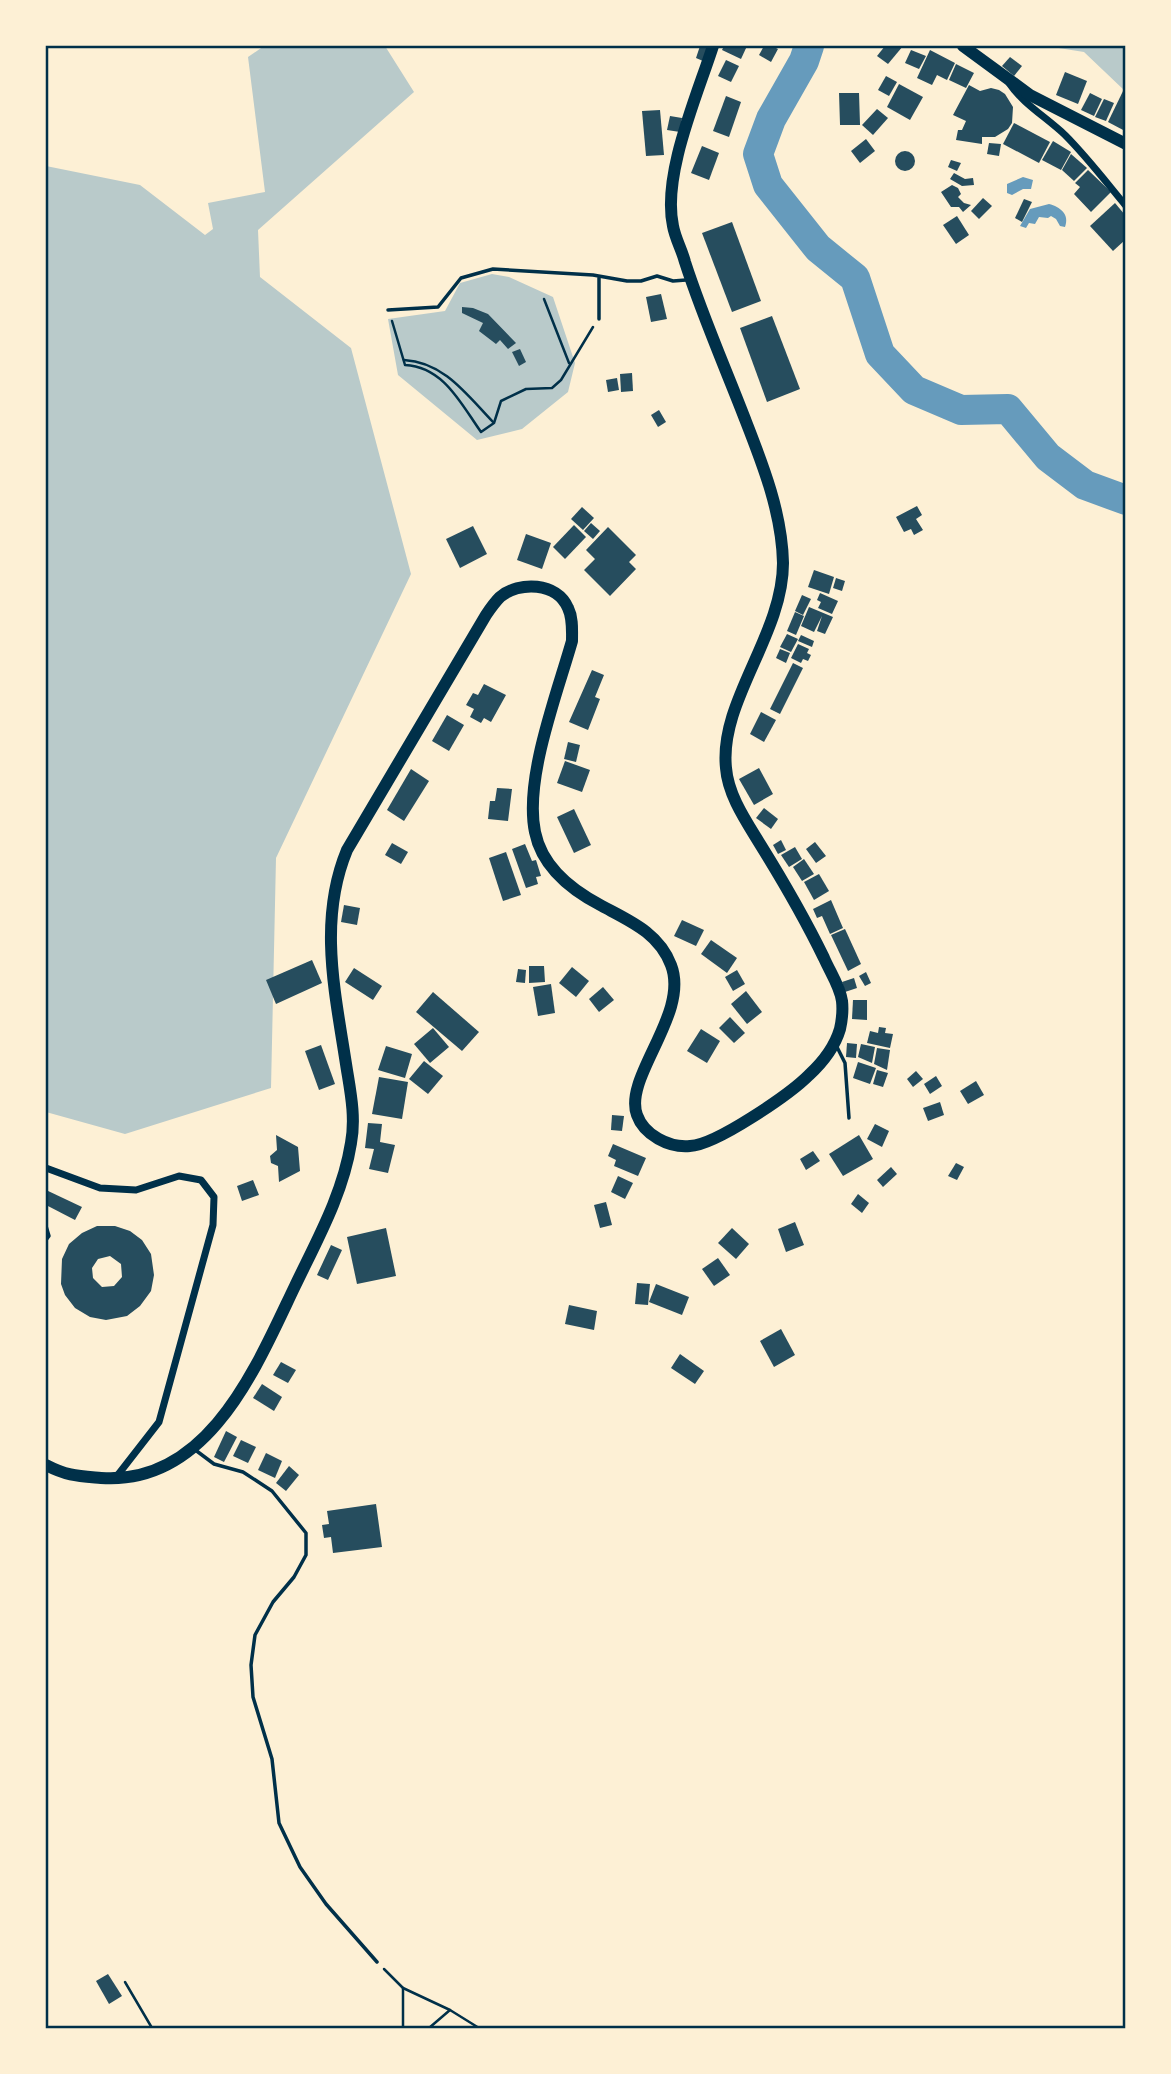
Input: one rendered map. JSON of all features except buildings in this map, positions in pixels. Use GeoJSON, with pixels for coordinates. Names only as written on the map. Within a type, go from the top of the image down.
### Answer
{"type":"FeatureCollection","features":[{"type":"Feature","properties":{"kind":"main road"},"geometry":{"type":"LineString","coordinates":[[46,1465],[66,1475],[114,1479],[150,1473],[193,1449],[218,1424],[252,1376],[343,1182],[352,1141],[353,1111],[331,959],[330,909],[338,871],[346,849],[479,626],[500,598],[514,588],[526,586],[549,589],[560,596],[568,606],[572,622],[572,641],[538,763],[533,809],[535,833],[542,853],[556,872],[582,895],[652,935],[665,949],[674,972],[675,994],[634,1103],[642,1126],[650,1134],[689,1147],[707,1141],[725,1133],[795,1087],[811,1073],[835,1042],[843,1004],[839,989],[814,936],[743,815],[726,768],[726,740],[736,708],[773,621],[780,595],[783,563],[779,521],[760,456],[673,226],[672,190],[682,141],[713,46]]}},
{"type":"Feature","properties":{"kind":"main road"},"geometry":{"type":"LineString","coordinates":[[963,46],[1030,95],[1125,144]]}},
{"type":"Feature","properties":{"kind":"street"},"geometry":{"type":"LineString","coordinates":[[1004,76],[1015,92],[1078,149],[1125,206]]}},
{"type":"Feature","properties":{"kind":"street"},"geometry":{"type":"LineString","coordinates":[[46,1168],[100,1188],[136,1190],[179,1176],[201,1181],[214,1197],[213,1225],[159,1422],[114,1479]]}},
{"type":"Feature","properties":{"kind":"lane"},"geometry":{"type":"LineString","coordinates":[[388,310],[438,307],[461,278],[493,269],[641,281],[657,276],[673,281],[691,279]]}},
{"type":"Feature","properties":{"kind":"lane"},"geometry":{"type":"LineString","coordinates":[[599,319],[600,278]]}},
{"type":"Feature","properties":{"kind":"lane"},"geometry":{"type":"LineString","coordinates":[[835,1042],[845,1063],[849,1118]]}},
{"type":"Feature","properties":{"kind":"lane"},"geometry":{"type":"LineString","coordinates":[[46,1226],[49,1236],[46,1240]]}},
{"type":"Feature","properties":{"kind":"lane"},"geometry":{"type":"LineString","coordinates":[[193,1449],[214,1464],[243,1472],[272,1491],[306,1533],[306,1555],[294,1577],[273,1602],[256,1635],[251,1665],[253,1697],[272,1759],[279,1823],[300,1867],[326,1904],[377,1962]]}},
{"type":"Feature","properties":{"kind":"path"},"geometry":{"type":"LineString","coordinates":[[544,299],[569,363]]}},
{"type":"Feature","properties":{"kind":"path"},"geometry":{"type":"LineString","coordinates":[[388,310],[405,365],[417,366],[436,375],[451,389],[481,432],[494,423],[501,401],[526,389],[552,388],[561,380],[569,363],[599,319]]}},
{"type":"Feature","properties":{"kind":"path"},"geometry":{"type":"LineString","coordinates":[[404,360],[419,361],[448,375],[494,423]]}},
{"type":"Feature","properties":{"kind":"path"},"geometry":{"type":"LineString","coordinates":[[377,1962],[403,1988],[450,2010],[480,2028]]}},
{"type":"Feature","properties":{"kind":"path"},"geometry":{"type":"LineString","coordinates":[[125,1982],[152,2028]]}},
{"type":"Feature","properties":{"kind":"path"},"geometry":{"type":"LineString","coordinates":[[403,1988],[403,2028]]}},
{"type":"Feature","properties":{"kind":"path"},"geometry":{"type":"LineString","coordinates":[[429,2028],[450,2010]]}},
{"type":"Feature","properties":{"kind":"shaded area"},"geometry":{"type":"Polygon","coordinates":[[[264,46],[385,46],[414,92],[258,230],[260,277],[351,348],[411,574],[276,858],[271,1088],[125,1134],[46,1112],[46,166],[140,185],[205,235],[213,229],[208,203],[265,192],[248,57],[264,46]]]}},
{"type":"Feature","properties":{"kind":"shaded area"},"geometry":{"type":"Polygon","coordinates":[[[1046,46],[1125,46],[1125,91],[1084,52],[1046,46]]]}},
{"type":"Feature","properties":{"kind":"shaded area"},"geometry":{"type":"Polygon","coordinates":[[[492,274],[509,277],[553,297],[575,363],[568,392],[522,429],[477,440],[398,375],[388,319],[445,311],[460,283],[492,274]]]}},
{"type":"Feature","properties":{"kind":"water"},"geometry":{"type":"Polygon","coordinates":[[[1023,177],[1033,180],[1031,189],[1023,189],[1012,195],[1007,193],[1007,184],[1023,177]]]}},
{"type":"Feature","properties":{"kind":"water"},"geometry":{"type":"Polygon","coordinates":[[[1049,204],[1063,212],[1066,218],[1065,227],[1060,226],[1051,216],[1039,217],[1035,224],[1029,223],[1026,228],[1020,226],[1030,209],[1049,204]]]}},
{"type":"Feature","properties":{"kind":"waterway"},"geometry":{"type":"LineString","coordinates":[[809,46],[804,61],[771,119],[758,154],[768,185],[818,248],[855,278],[880,354],[914,390],[961,410],[1008,409],[1048,457],[1085,485],[1126,500]]}}]}
